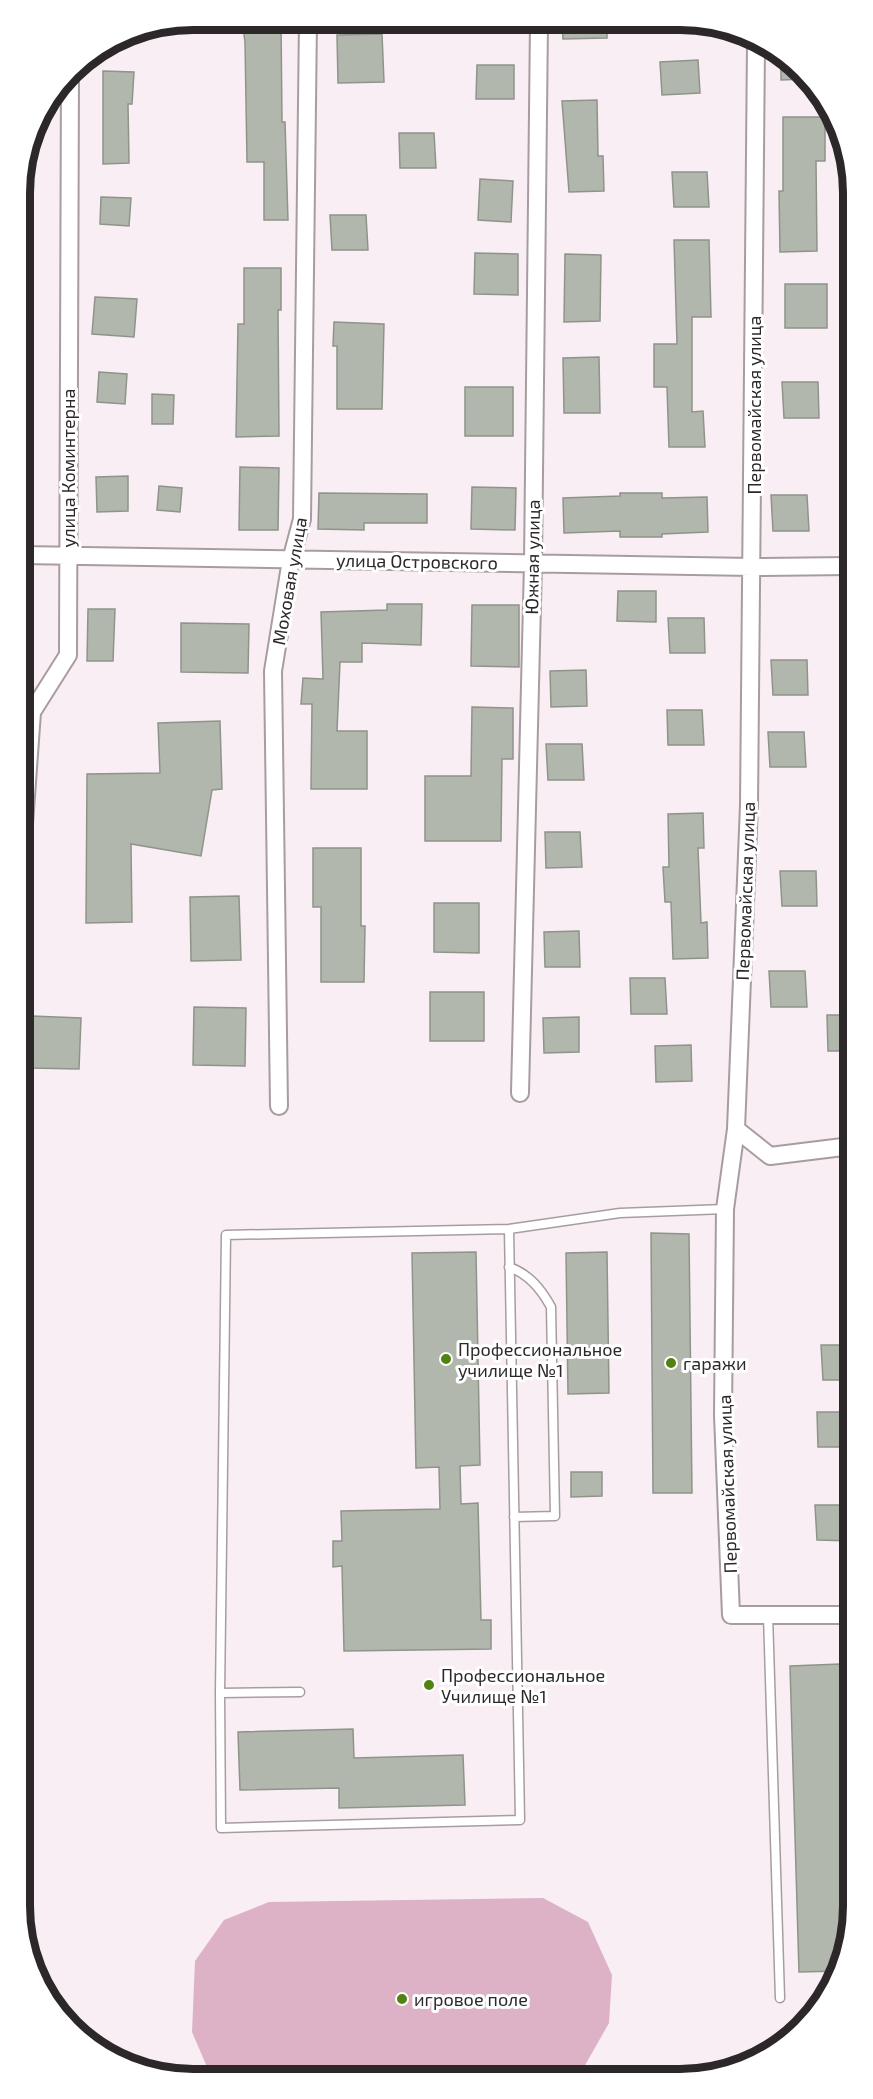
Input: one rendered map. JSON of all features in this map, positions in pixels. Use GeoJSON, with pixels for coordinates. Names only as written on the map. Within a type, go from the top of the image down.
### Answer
{"type":"FeatureCollection","features":[{"type":"Feature","properties":{"kind":"street","name":"Моховая улица"},"geometry":{"type":"LineString","coordinates":[[279,1106],[273,671],[291,560],[302,519],[309,30]]}},
{"type":"Feature","properties":{"kind":"street","name":"Южная улица"},"geometry":{"type":"LineString","coordinates":[[520,1093],[533,563],[539,30]]}},
{"type":"Feature","properties":{"kind":"street","name":"Первомайская улица"},"geometry":{"type":"LineString","coordinates":[[756,49],[753,567],[749,805],[736,1129],[725,1209],[723,1415],[731,1616],[843,1615]]}},
{"type":"Feature","properties":{"kind":"street","name":"улица Коминтерна"},"geometry":{"type":"LineString","coordinates":[[30,740],[32,712],[68,655],[70,85]]}},
{"type":"Feature","properties":{"kind":"street","name":"улица Островского"},"geometry":{"type":"LineString","coordinates":[[30,555],[753,567],[843,566]]}},
{"type":"Feature","properties":{"kind":"street"},"geometry":{"type":"LineString","coordinates":[[736,1129],[770,1156],[843,1147]]}},
{"type":"Feature","properties":{"kind":"lane"},"geometry":{"type":"LineString","coordinates":[[509,1229],[520,1820],[221,1827],[220,1693],[226,1235],[509,1229],[620,1213],[725,1209]]}},
{"type":"Feature","properties":{"kind":"lane"},"geometry":{"type":"LineString","coordinates":[[509,1267],[522,1272],[544,1295],[550,1307],[555,1516],[514,1517]]}},
{"type":"Feature","properties":{"kind":"lane"},"geometry":{"type":"LineString","coordinates":[[768,1615],[780,1998]]}},
{"type":"Feature","properties":{"kind":"lane"},"geometry":{"type":"LineString","coordinates":[[220,1693],[300,1692]]}},
{"type":"Feature","properties":{"kind":"shaded area","name":"игровое поле"},"geometry":{"type":"Polygon","coordinates":[[[543,1898],[588,1922],[612,1975],[609,2023],[583,2069],[209,2069],[192,2032],[195,1961],[224,1920],[269,1902],[543,1898]]]}},
{"type":"Feature","properties":{"kind":"building"},"geometry":{"type":"Polygon","coordinates":[[[243,30],[281,30],[282,122],[285,122],[288,220],[264,220],[264,162],[247,162],[243,30]]]}},
{"type":"Feature","properties":{"kind":"building"},"geometry":{"type":"Polygon","coordinates":[[[562,30],[607,30],[607,38],[563,39],[562,30]]]}},
{"type":"Feature","properties":{"kind":"building"},"geometry":{"type":"Polygon","coordinates":[[[382,34],[384,82],[338,83],[337,35],[382,34]]]}},
{"type":"Feature","properties":{"kind":"building"},"geometry":{"type":"Polygon","coordinates":[[[698,60],[700,93],[662,95],[660,62],[698,60]]]}},
{"type":"Feature","properties":{"kind":"building"},"geometry":{"type":"Polygon","coordinates":[[[477,65],[514,65],[514,99],[476,99],[477,65]]]}},
{"type":"Feature","properties":{"kind":"building"},"geometry":{"type":"Polygon","coordinates":[[[781,65],[797,79],[781,80],[781,65]]]}},
{"type":"Feature","properties":{"kind":"building"},"geometry":{"type":"Polygon","coordinates":[[[103,71],[134,72],[132,104],[128,104],[129,163],[103,164],[103,71]]]}},
{"type":"Feature","properties":{"kind":"building"},"geometry":{"type":"Polygon","coordinates":[[[597,100],[598,156],[603,156],[604,191],[569,192],[562,101],[597,100]]]}},
{"type":"Feature","properties":{"kind":"building"},"geometry":{"type":"Polygon","coordinates":[[[783,117],[824,117],[825,161],[816,161],[817,251],[780,252],[779,191],[783,191],[783,117]]]}},
{"type":"Feature","properties":{"kind":"building"},"geometry":{"type":"Polygon","coordinates":[[[399,133],[434,133],[436,168],[400,168],[399,133]]]}},
{"type":"Feature","properties":{"kind":"building"},"geometry":{"type":"Polygon","coordinates":[[[672,172],[707,172],[709,207],[674,207],[672,172]]]}},
{"type":"Feature","properties":{"kind":"building"},"geometry":{"type":"Polygon","coordinates":[[[480,179],[513,181],[511,222],[478,220],[480,179]]]}},
{"type":"Feature","properties":{"kind":"building"},"geometry":{"type":"Polygon","coordinates":[[[101,197],[131,198],[129,226],[100,224],[101,197]]]}},
{"type":"Feature","properties":{"kind":"building"},"geometry":{"type":"Polygon","coordinates":[[[330,215],[366,215],[368,250],[332,250],[330,215]]]}},
{"type":"Feature","properties":{"kind":"building"},"geometry":{"type":"Polygon","coordinates":[[[674,240],[709,240],[711,317],[692,317],[692,412],[703,411],[705,447],[669,447],[667,387],[654,387],[654,344],[677,344],[674,240]]]}},
{"type":"Feature","properties":{"kind":"building"},"geometry":{"type":"Polygon","coordinates":[[[475,253],[518,254],[518,295],[474,294],[475,253]]]}},
{"type":"Feature","properties":{"kind":"building"},"geometry":{"type":"Polygon","coordinates":[[[565,254],[601,255],[600,321],[564,322],[565,254]]]}},
{"type":"Feature","properties":{"kind":"building"},"geometry":{"type":"Polygon","coordinates":[[[244,268],[281,268],[281,310],[278,310],[279,436],[236,437],[238,324],[244,324],[244,268]]]}},
{"type":"Feature","properties":{"kind":"building"},"geometry":{"type":"Polygon","coordinates":[[[785,284],[827,284],[827,328],[785,328],[785,284]]]}},
{"type":"Feature","properties":{"kind":"building"},"geometry":{"type":"Polygon","coordinates":[[[95,297],[137,299],[134,337],[92,334],[95,297]]]}},
{"type":"Feature","properties":{"kind":"building"},"geometry":{"type":"Polygon","coordinates":[[[334,322],[384,324],[382,409],[337,409],[337,346],[333,346],[334,322]]]}},
{"type":"Feature","properties":{"kind":"building"},"geometry":{"type":"Polygon","coordinates":[[[599,357],[600,413],[564,413],[563,358],[599,357]]]}},
{"type":"Feature","properties":{"kind":"building"},"geometry":{"type":"Polygon","coordinates":[[[99,372],[127,374],[125,404],[97,402],[99,372]]]}},
{"type":"Feature","properties":{"kind":"building"},"geometry":{"type":"Polygon","coordinates":[[[782,382],[818,382],[819,418],[784,418],[782,382]]]}},
{"type":"Feature","properties":{"kind":"building"},"geometry":{"type":"Polygon","coordinates":[[[465,387],[513,387],[513,436],[465,436],[465,387]]]}},
{"type":"Feature","properties":{"kind":"building"},"geometry":{"type":"Polygon","coordinates":[[[152,394],[174,395],[173,424],[152,424],[152,394]]]}},
{"type":"Feature","properties":{"kind":"building"},"geometry":{"type":"Polygon","coordinates":[[[240,467],[279,468],[278,530],[239,530],[240,467]]]}},
{"type":"Feature","properties":{"kind":"building"},"geometry":{"type":"Polygon","coordinates":[[[128,476],[128,511],[97,512],[96,477],[128,476]]]}},
{"type":"Feature","properties":{"kind":"building"},"geometry":{"type":"Polygon","coordinates":[[[159,486],[182,488],[180,512],[157,510],[159,486]]]}},
{"type":"Feature","properties":{"kind":"building"},"geometry":{"type":"Polygon","coordinates":[[[472,487],[516,488],[515,530],[471,529],[472,487]]]}},
{"type":"Feature","properties":{"kind":"building"},"geometry":{"type":"Polygon","coordinates":[[[319,493],[427,494],[427,523],[364,523],[364,530],[318,529],[319,493]]]}},
{"type":"Feature","properties":{"kind":"building"},"geometry":{"type":"Polygon","coordinates":[[[620,493],[662,493],[662,498],[707,497],[708,532],[662,534],[662,537],[620,537],[620,531],[564,533],[563,498],[620,496],[620,493]]]}},
{"type":"Feature","properties":{"kind":"building"},"geometry":{"type":"Polygon","coordinates":[[[771,495],[807,495],[809,531],[773,531],[771,495]]]}},
{"type":"Feature","properties":{"kind":"building"},"geometry":{"type":"Polygon","coordinates":[[[618,591],[656,591],[656,622],[617,621],[618,591]]]}},
{"type":"Feature","properties":{"kind":"building"},"geometry":{"type":"Polygon","coordinates":[[[387,604],[422,604],[421,645],[362,643],[362,662],[340,662],[337,731],[367,731],[367,789],[311,789],[312,704],[301,704],[303,678],[323,679],[321,612],[387,610],[387,604]]]}},
{"type":"Feature","properties":{"kind":"building"},"geometry":{"type":"Polygon","coordinates":[[[472,605],[519,605],[519,667],[471,666],[472,605]]]}},
{"type":"Feature","properties":{"kind":"building"},"geometry":{"type":"Polygon","coordinates":[[[88,609],[115,609],[113,661],[87,661],[88,609]]]}},
{"type":"Feature","properties":{"kind":"building"},"geometry":{"type":"Polygon","coordinates":[[[668,618],[704,618],[705,653],[670,653],[668,618]]]}},
{"type":"Feature","properties":{"kind":"building"},"geometry":{"type":"Polygon","coordinates":[[[181,623],[249,624],[248,673],[181,672],[181,623]]]}},
{"type":"Feature","properties":{"kind":"building"},"geometry":{"type":"Polygon","coordinates":[[[771,660],[807,660],[808,695],[773,695],[771,660]]]}},
{"type":"Feature","properties":{"kind":"building"},"geometry":{"type":"Polygon","coordinates":[[[586,670],[587,706],[551,707],[550,671],[586,670]]]}},
{"type":"Feature","properties":{"kind":"building"},"geometry":{"type":"Polygon","coordinates":[[[472,707],[513,708],[513,759],[502,759],[501,841],[425,841],[425,776],[471,776],[472,707]]]}},
{"type":"Feature","properties":{"kind":"building"},"geometry":{"type":"Polygon","coordinates":[[[667,710],[702,710],[704,745],[668,745],[667,710]]]}},
{"type":"Feature","properties":{"kind":"building"},"geometry":{"type":"Polygon","coordinates":[[[220,721],[222,789],[212,790],[201,856],[131,844],[132,922],[86,923],[87,774],[160,773],[158,723],[220,721]]]}},
{"type":"Feature","properties":{"kind":"building"},"geometry":{"type":"Polygon","coordinates":[[[768,732],[804,732],[806,767],[770,767],[768,732]]]}},
{"type":"Feature","properties":{"kind":"building"},"geometry":{"type":"Polygon","coordinates":[[[546,744],[582,744],[584,780],[548,780],[546,744]]]}},
{"type":"Feature","properties":{"kind":"building"},"geometry":{"type":"Polygon","coordinates":[[[703,813],[704,848],[698,848],[701,923],[707,922],[708,958],[673,959],[671,902],[665,902],[663,867],[669,867],[668,814],[703,813]]]}},
{"type":"Feature","properties":{"kind":"building"},"geometry":{"type":"Polygon","coordinates":[[[545,832],[580,832],[582,867],[546,868],[545,832]]]}},
{"type":"Feature","properties":{"kind":"building"},"geometry":{"type":"Polygon","coordinates":[[[313,848],[361,848],[361,926],[365,926],[364,982],[321,982],[321,907],[313,907],[313,848]]]}},
{"type":"Feature","properties":{"kind":"building"},"geometry":{"type":"Polygon","coordinates":[[[780,871],[816,871],[817,906],[782,906],[780,871]]]}},
{"type":"Feature","properties":{"kind":"building"},"geometry":{"type":"Polygon","coordinates":[[[239,896],[241,960],[191,961],[190,897],[239,896]]]}},
{"type":"Feature","properties":{"kind":"building"},"geometry":{"type":"Polygon","coordinates":[[[434,903],[479,903],[479,953],[434,952],[434,903]]]}},
{"type":"Feature","properties":{"kind":"building"},"geometry":{"type":"Polygon","coordinates":[[[579,931],[580,967],[545,967],[544,932],[579,931]]]}},
{"type":"Feature","properties":{"kind":"building"},"geometry":{"type":"Polygon","coordinates":[[[769,971],[805,971],[807,1007],[771,1007],[769,971]]]}},
{"type":"Feature","properties":{"kind":"building"},"geometry":{"type":"Polygon","coordinates":[[[630,978],[665,978],[667,1014],[631,1014],[630,978]]]}},
{"type":"Feature","properties":{"kind":"building"},"geometry":{"type":"Polygon","coordinates":[[[430,992],[484,992],[484,1041],[430,1041],[430,992]]]}},
{"type":"Feature","properties":{"kind":"building"},"geometry":{"type":"Polygon","coordinates":[[[194,1007],[246,1008],[245,1066],[193,1065],[194,1007]]]}},
{"type":"Feature","properties":{"kind":"building"},"geometry":{"type":"Polygon","coordinates":[[[827,1015],[843,1015],[843,1051],[828,1051],[827,1015]]]}},
{"type":"Feature","properties":{"kind":"building"},"geometry":{"type":"Polygon","coordinates":[[[32,1016],[81,1018],[79,1069],[30,1068],[32,1016]]]}},
{"type":"Feature","properties":{"kind":"building"},"geometry":{"type":"Polygon","coordinates":[[[579,1017],[579,1052],[544,1053],[543,1018],[579,1017]]]}},
{"type":"Feature","properties":{"kind":"building"},"geometry":{"type":"Polygon","coordinates":[[[691,1045],[692,1081],[656,1082],[655,1046],[691,1045]]]}},
{"type":"Feature","properties":{"kind":"building","name":"гаражи"},"geometry":{"type":"Polygon","coordinates":[[[651,1233],[689,1234],[692,1493],[653,1493],[651,1233]]]}},
{"type":"Feature","properties":{"kind":"building","name":"Профессиональное училище №1"},"geometry":{"type":"Polygon","coordinates":[[[476,1252],[480,1465],[460,1466],[461,1504],[478,1503],[481,1620],[491,1620],[491,1649],[344,1651],[342,1566],[333,1567],[333,1541],[342,1541],[341,1511],[440,1509],[439,1467],[416,1468],[412,1253],[476,1252]]]}},
{"type":"Feature","properties":{"kind":"building"},"geometry":{"type":"Polygon","coordinates":[[[607,1252],[609,1393],[568,1394],[566,1253],[607,1252]]]}},
{"type":"Feature","properties":{"kind":"building"},"geometry":{"type":"Polygon","coordinates":[[[821,1345],[843,1345],[843,1380],[823,1380],[821,1345]]]}},
{"type":"Feature","properties":{"kind":"building"},"geometry":{"type":"Polygon","coordinates":[[[817,1412],[843,1412],[843,1447],[818,1447],[817,1412]]]}},
{"type":"Feature","properties":{"kind":"building"},"geometry":{"type":"Polygon","coordinates":[[[571,1472],[602,1472],[602,1496],[571,1497],[571,1472]]]}},
{"type":"Feature","properties":{"kind":"building"},"geometry":{"type":"Polygon","coordinates":[[[815,1505],[843,1505],[843,1541],[817,1540],[815,1505]]]}},
{"type":"Feature","properties":{"kind":"building"},"geometry":{"type":"Polygon","coordinates":[[[840,1664],[843,1917],[830,1971],[799,1972],[790,1666],[840,1664]]]}},
{"type":"Feature","properties":{"kind":"building","name":"Профессиональное училище №1"},"geometry":{"type":"Polygon","coordinates":[[[353,1729],[354,1758],[463,1755],[465,1805],[339,1808],[339,1788],[240,1790],[238,1732],[353,1729]]]}},
{"type":"Feature","properties":{"kind":"place","name":"Профессиональное училище №1"},"geometry":{"type":"Point","coordinates":[446,1359]}},
{"type":"Feature","properties":{"kind":"place","name":"гаражи"},"geometry":{"type":"Point","coordinates":[671,1363]}},
{"type":"Feature","properties":{"kind":"place","name":"Профессиональное Училище №1"},"geometry":{"type":"Point","coordinates":[429,1685]}},
{"type":"Feature","properties":{"kind":"place","name":"игровое поле"},"geometry":{"type":"Point","coordinates":[402,1999]}}]}
